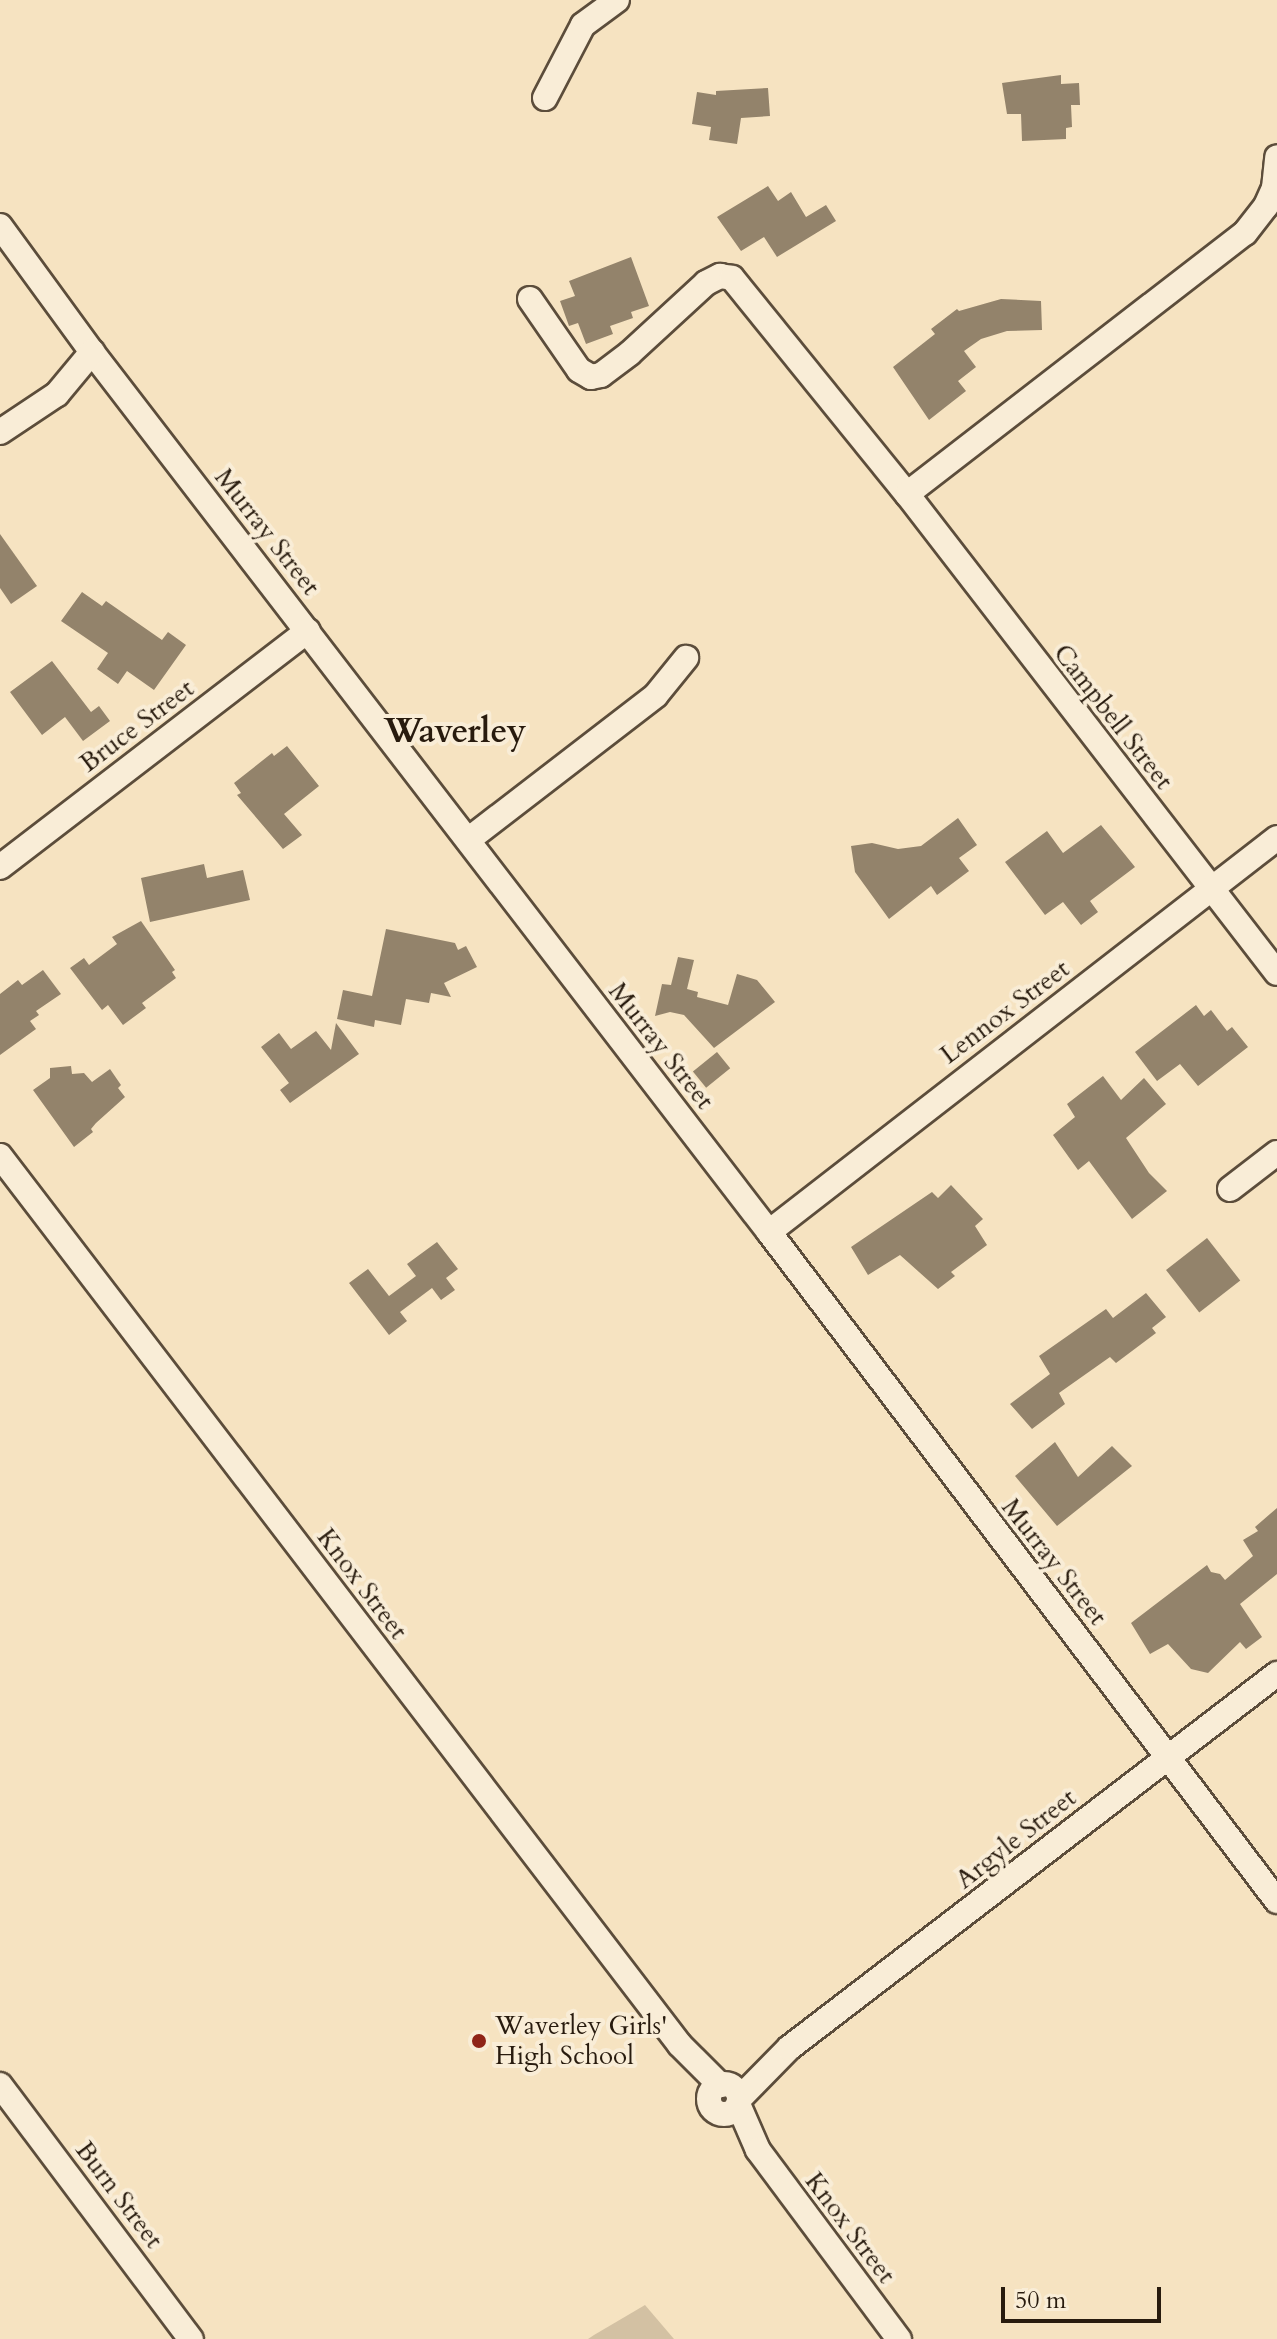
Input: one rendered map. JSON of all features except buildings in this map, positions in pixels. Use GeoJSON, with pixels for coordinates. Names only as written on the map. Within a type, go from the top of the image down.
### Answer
{"type":"FeatureCollection","features":[{"type":"Feature","properties":{"kind":"street"},"geometry":{"type":"LineString","coordinates":[[545,98],[583,25],[617,0]]}},
{"type":"Feature","properties":{"kind":"street"},"geometry":{"type":"LineString","coordinates":[[907,494],[1245,233],[1266,206],[1274,188],[1277,157]]}},
{"type":"Feature","properties":{"kind":"street","name":"Murray Street"},"geometry":{"type":"LineString","coordinates":[[0,226],[92,352],[769,1232],[1277,1901]]}},
{"type":"Feature","properties":{"kind":"street","name":"Campbell Street"},"geometry":{"type":"LineString","coordinates":[[530,299],[579,370],[591,377],[601,375],[630,353],[706,283],[720,276],[732,278],[907,494],[1277,973]]}},
{"type":"Feature","properties":{"kind":"street"},"geometry":{"type":"LineString","coordinates":[[0,432],[57,394],[92,352]]}},
{"type":"Feature","properties":{"kind":"street","name":"Bruce Street"},"geometry":{"type":"LineString","coordinates":[[0,867],[308,631]]}},
{"type":"Feature","properties":{"kind":"street"},"geometry":{"type":"LineString","coordinates":[[468,840],[656,695],[686,658]]}},
{"type":"Feature","properties":{"kind":"street","name":"Lennox Street"},"geometry":{"type":"LineString","coordinates":[[769,1232],[1277,838]]}},
{"type":"Feature","properties":{"kind":"street"},"geometry":{"type":"LineString","coordinates":[[1230,1189],[1277,1153]]}},
{"type":"Feature","properties":{"kind":"street","name":"Knox Street"},"geometry":{"type":"LineString","coordinates":[[0,1156],[680,2045],[725,2096],[758,2150],[899,2339]]}},
{"type":"Feature","properties":{"kind":"street","name":"Argyle Street"},"geometry":{"type":"LineString","coordinates":[[725,2096],[1277,1674]]}},
{"type":"Feature","properties":{"kind":"street","name":"Burn Street"},"geometry":{"type":"LineString","coordinates":[[0,2085],[191,2339]]}},
{"type":"Feature","properties":{"kind":"shaded area"},"geometry":{"type":"Polygon","coordinates":[[[645,2305],[674,2339],[588,2339],[594,2335],[645,2305]]]}},
{"type":"Feature","properties":{"kind":"place","name":"Waverley Girls' High School"},"geometry":{"type":"Point","coordinates":[479,2041]}},
{"type":"Feature","properties":{"kind":"district","name":"Waverley"},"geometry":{"type":"Point","coordinates":[455,732]}}]}
